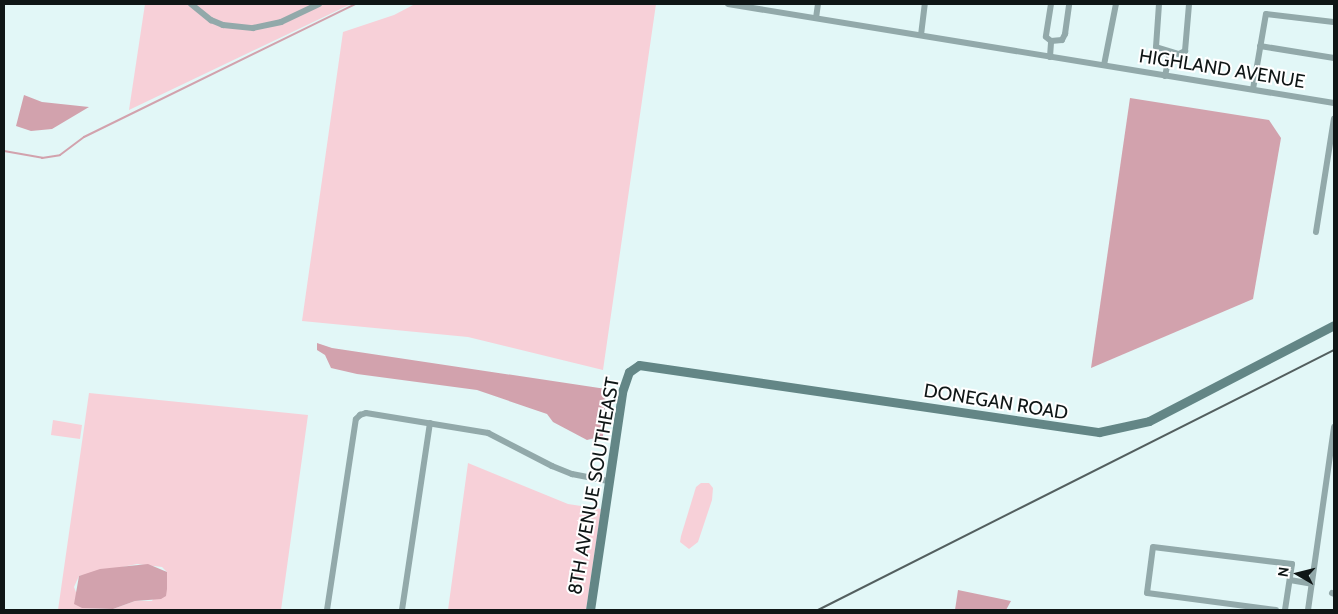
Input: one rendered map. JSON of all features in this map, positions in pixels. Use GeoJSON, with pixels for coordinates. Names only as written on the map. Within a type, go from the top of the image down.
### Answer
{"type":"FeatureCollection","features":[{"type":"Feature","properties":{"kind":"street"},"geometry":{"type":"LineString","coordinates":[[191,4],[211,20],[237,28],[270,25],[320,4]]}},
{"type":"Feature","properties":{"kind":"street"},"geometry":{"type":"LineString","coordinates":[[297,13],[304,4]]}},
{"type":"Feature","properties":{"kind":"street","name":"HIGHLAND AVENUE"},"geometry":{"type":"LineString","coordinates":[[728,4],[754,6],[816,18],[1334,103]]}},
{"type":"Feature","properties":{"kind":"street"},"geometry":{"type":"LineString","coordinates":[[816,18],[818,4]]}},
{"type":"Feature","properties":{"kind":"street"},"geometry":{"type":"LineString","coordinates":[[921,35],[925,4]]}},
{"type":"Feature","properties":{"kind":"street"},"geometry":{"type":"LineString","coordinates":[[1052,4],[1046,37],[1052,41],[1062,40],[1065,34],[1070,4]]}},
{"type":"Feature","properties":{"kind":"street"},"geometry":{"type":"LineString","coordinates":[[1104,65],[1116,4]]}},
{"type":"Feature","properties":{"kind":"street"},"geometry":{"type":"LineString","coordinates":[[1160,4],[1156,47],[1170,53],[1185,51],[1189,4]]}},
{"type":"Feature","properties":{"kind":"street"},"geometry":{"type":"LineString","coordinates":[[1253,89],[1266,14],[1334,22]]}},
{"type":"Feature","properties":{"kind":"street"},"geometry":{"type":"LineString","coordinates":[[1050,56],[1052,41]]}},
{"type":"Feature","properties":{"kind":"street"},"geometry":{"type":"LineString","coordinates":[[1260,46],[1334,58]]}},
{"type":"Feature","properties":{"kind":"street"},"geometry":{"type":"LineString","coordinates":[[1165,76],[1170,53]]}},
{"type":"Feature","properties":{"kind":"street"},"geometry":{"type":"LineString","coordinates":[[1316,232],[1334,118]]}},
{"type":"Feature","properties":{"kind":"street","name":"DONEGAN ROAD"},"geometry":{"type":"LineString","coordinates":[[632,368],[649,364],[1099,432],[1148,421],[1334,325]]}},
{"type":"Feature","properties":{"kind":"street","name":"8TH AVENUE SOUTHEAST"},"geometry":{"type":"LineString","coordinates":[[590,610],[622,392],[632,368]]}},
{"type":"Feature","properties":{"kind":"street"},"geometry":{"type":"LineString","coordinates":[[327,610],[356,420],[360,415],[366,413],[488,433],[552,466],[572,474],[609,480]]}},
{"type":"Feature","properties":{"kind":"street"},"geometry":{"type":"LineString","coordinates":[[402,610],[430,423]]}},
{"type":"Feature","properties":{"kind":"street"},"geometry":{"type":"LineString","coordinates":[[1308,610],[1334,427]]}},
{"type":"Feature","properties":{"kind":"street"},"geometry":{"type":"LineString","coordinates":[[1276,610],[1147,593],[1153,547],[1292,564],[1285,610]]}},
{"type":"Feature","properties":{"kind":"street"},"geometry":{"type":"LineString","coordinates":[[1290,580],[1312,584]]}},
{"type":"Feature","properties":{"kind":"shaded area"},"geometry":{"type":"Polygon","coordinates":[[[145,4],[351,4],[129,110],[145,4]]]}},
{"type":"Feature","properties":{"kind":"shaded area"},"geometry":{"type":"Polygon","coordinates":[[[415,4],[656,4],[603,370],[468,337],[302,321],[343,32],[394,15],[415,4]]]}},
{"type":"Feature","properties":{"kind":"shaded area"},"geometry":{"type":"Polygon","coordinates":[[[24,95],[42,102],[89,107],[52,129],[31,131],[16,126],[24,95]]]}},
{"type":"Feature","properties":{"kind":"shaded area"},"geometry":{"type":"Polygon","coordinates":[[[1130,98],[1269,120],[1281,138],[1253,299],[1091,368],[1130,98]]]}},
{"type":"Feature","properties":{"kind":"shaded area"},"geometry":{"type":"Polygon","coordinates":[[[317,343],[332,348],[606,389],[603,436],[587,440],[553,422],[547,414],[477,390],[357,374],[331,368],[325,355],[317,350],[317,343]]]}},
{"type":"Feature","properties":{"kind":"shaded area"},"geometry":{"type":"Polygon","coordinates":[[[89,393],[308,415],[281,610],[58,610],[89,393]],[[137,564],[79,576],[74,587],[82,608],[113,609],[135,601],[152,601],[167,572],[162,567],[137,564]]]}},
{"type":"Feature","properties":{"kind":"shaded area"},"geometry":{"type":"Polygon","coordinates":[[[53,420],[82,425],[80,439],[51,435],[53,420]]]}},
{"type":"Feature","properties":{"kind":"shaded area"},"geometry":{"type":"Polygon","coordinates":[[[468,463],[568,504],[601,509],[586,610],[448,610],[468,463]]]}},
{"type":"Feature","properties":{"kind":"shaded area"},"geometry":{"type":"Polygon","coordinates":[[[701,483],[709,483],[713,488],[712,500],[698,542],[689,549],[680,542],[681,536],[696,487],[701,483]]]}},
{"type":"Feature","properties":{"kind":"shaded area"},"geometry":{"type":"Polygon","coordinates":[[[148,564],[167,572],[166,596],[161,599],[135,601],[113,609],[82,608],[74,604],[79,576],[100,569],[148,564]]]}},
{"type":"Feature","properties":{"kind":"shaded area"},"geometry":{"type":"Polygon","coordinates":[[[958,590],[1011,601],[1006,610],[955,610],[958,590]]]}},
{"type":"Feature","properties":{"kind":"waterway"},"geometry":{"type":"LineString","coordinates":[[4,151],[42,158],[60,155],[84,137],[355,4]]}},
{"type":"Feature","properties":{"kind":"railway"},"geometry":{"type":"LineString","coordinates":[[818,610],[1334,350]]}}]}
